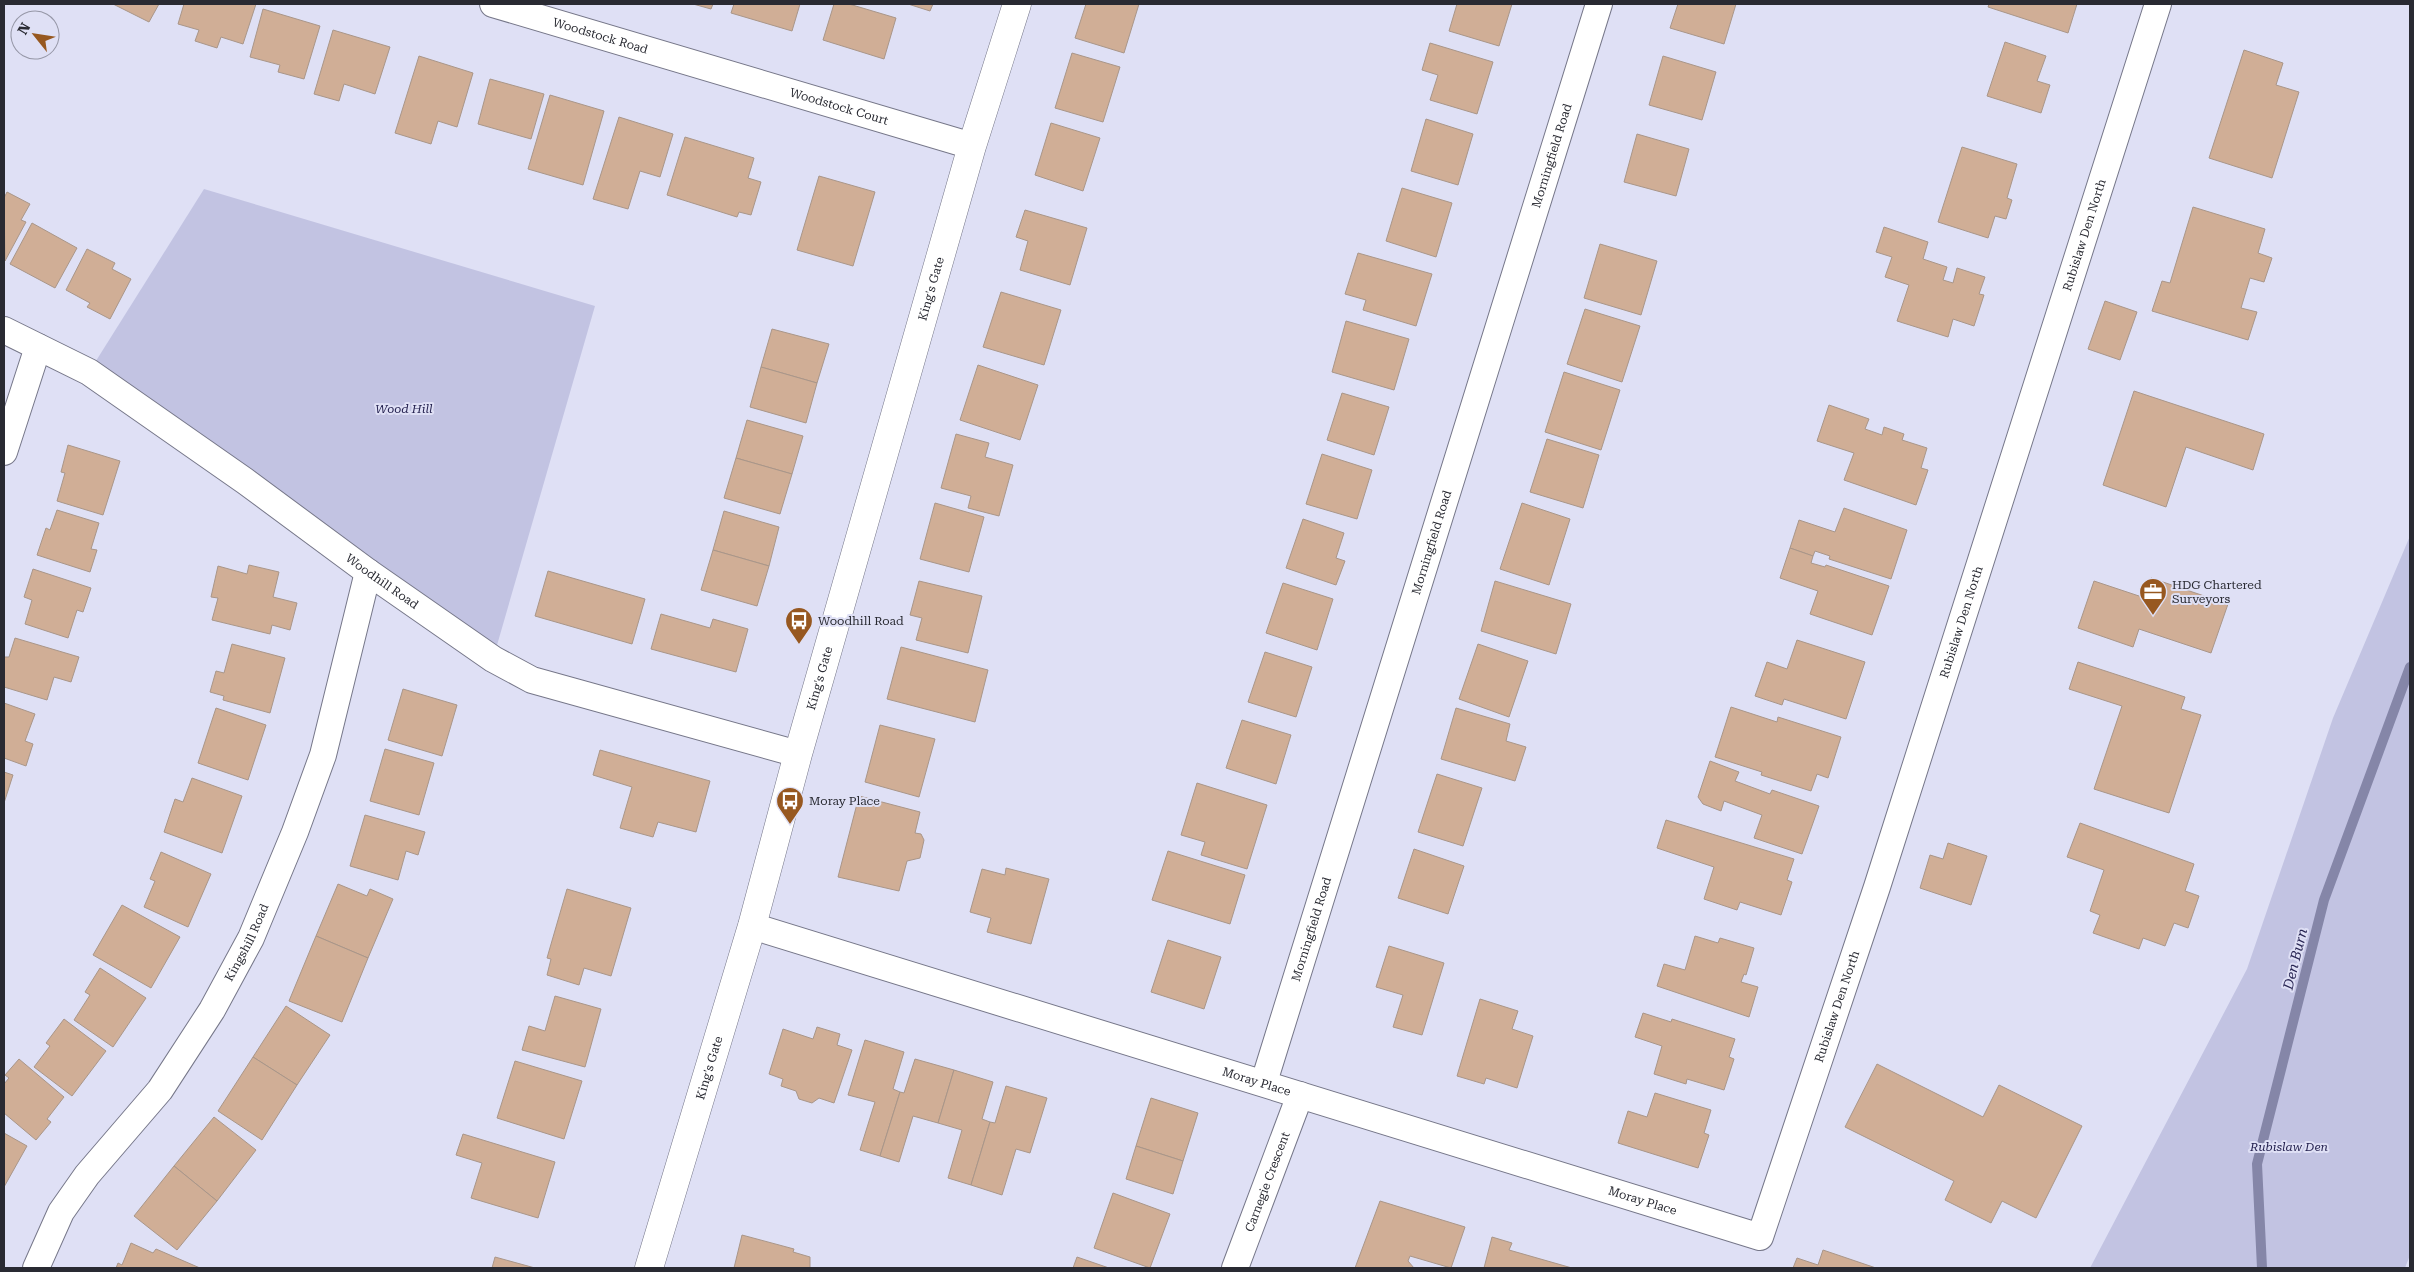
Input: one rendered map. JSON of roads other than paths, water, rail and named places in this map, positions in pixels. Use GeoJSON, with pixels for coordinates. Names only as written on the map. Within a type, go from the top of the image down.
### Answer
{"type":"FeatureCollection","features":[{"type":"Feature","properties":{"kind":"street","name":"Woodstock Road"},"geometry":{"type":"LineString","coordinates":[[493,4],[708,67]]}},
{"type":"Feature","properties":{"kind":"street","name":"King's Gate"},"geometry":{"type":"LineString","coordinates":[[649,1268],[752,926],[798,754],[972,146],[1017,4]]}},
{"type":"Feature","properties":{"kind":"street","name":"Morningfield Road"},"geometry":{"type":"LineString","coordinates":[[1264,1082],[1600,4]]}},
{"type":"Feature","properties":{"kind":"street","name":"Rubislaw Den North"},"geometry":{"type":"LineString","coordinates":[[1760,1237],[1880,878],[2158,4]]}},
{"type":"Feature","properties":{"kind":"street","name":"Woodstock Court"},"geometry":{"type":"LineString","coordinates":[[708,67],[972,146]]}},
{"type":"Feature","properties":{"kind":"street","name":"Woodhill Road"},"geometry":{"type":"LineString","coordinates":[[4,330],[89,372],[493,659],[532,680],[798,754]]}},
{"type":"Feature","properties":{"kind":"street"},"geometry":{"type":"LineString","coordinates":[[4,452],[38,347]]}},
{"type":"Feature","properties":{"kind":"street","name":"Kingshill Road"},"geometry":{"type":"LineString","coordinates":[[36,1268],[61,1212],[87,1175],[160,1090],[212,1010],[251,938],[295,832],[323,755],[368,572]]}},
{"type":"Feature","properties":{"kind":"street","name":"Moray Place"},"geometry":{"type":"LineString","coordinates":[[752,926],[1264,1082],[1300,1095],[1760,1237]]}},
{"type":"Feature","properties":{"kind":"street","name":"Carnegie Crescent"},"geometry":{"type":"LineString","coordinates":[[1235,1268],[1300,1095]]}},
{"type":"Feature","properties":{"kind":"waterway","name":"Den Burn"},"geometry":{"type":"LineString","coordinates":[[2262,1268],[2257,1164],[2324,900],[2410,667]]}},
{"type":"Feature","properties":{"kind":"place","name":"HDG Chartered Surveyors"},"geometry":{"type":"Point","coordinates":[2153,616]}},
{"type":"Feature","properties":{"kind":"place","name":"Woodhill Road"},"geometry":{"type":"Point","coordinates":[799,645]}},
{"type":"Feature","properties":{"kind":"place","name":"Moray Place"},"geometry":{"type":"Point","coordinates":[790,825]}},
{"type":"Feature","properties":{"kind":"park label","name":"Wood Hill"},"geometry":{"type":"Point","coordinates":[404,409]}},
{"type":"Feature","properties":{"kind":"park label","name":"Rubislaw Den"},"geometry":{"type":"Point","coordinates":[2289,1147]}}]}
